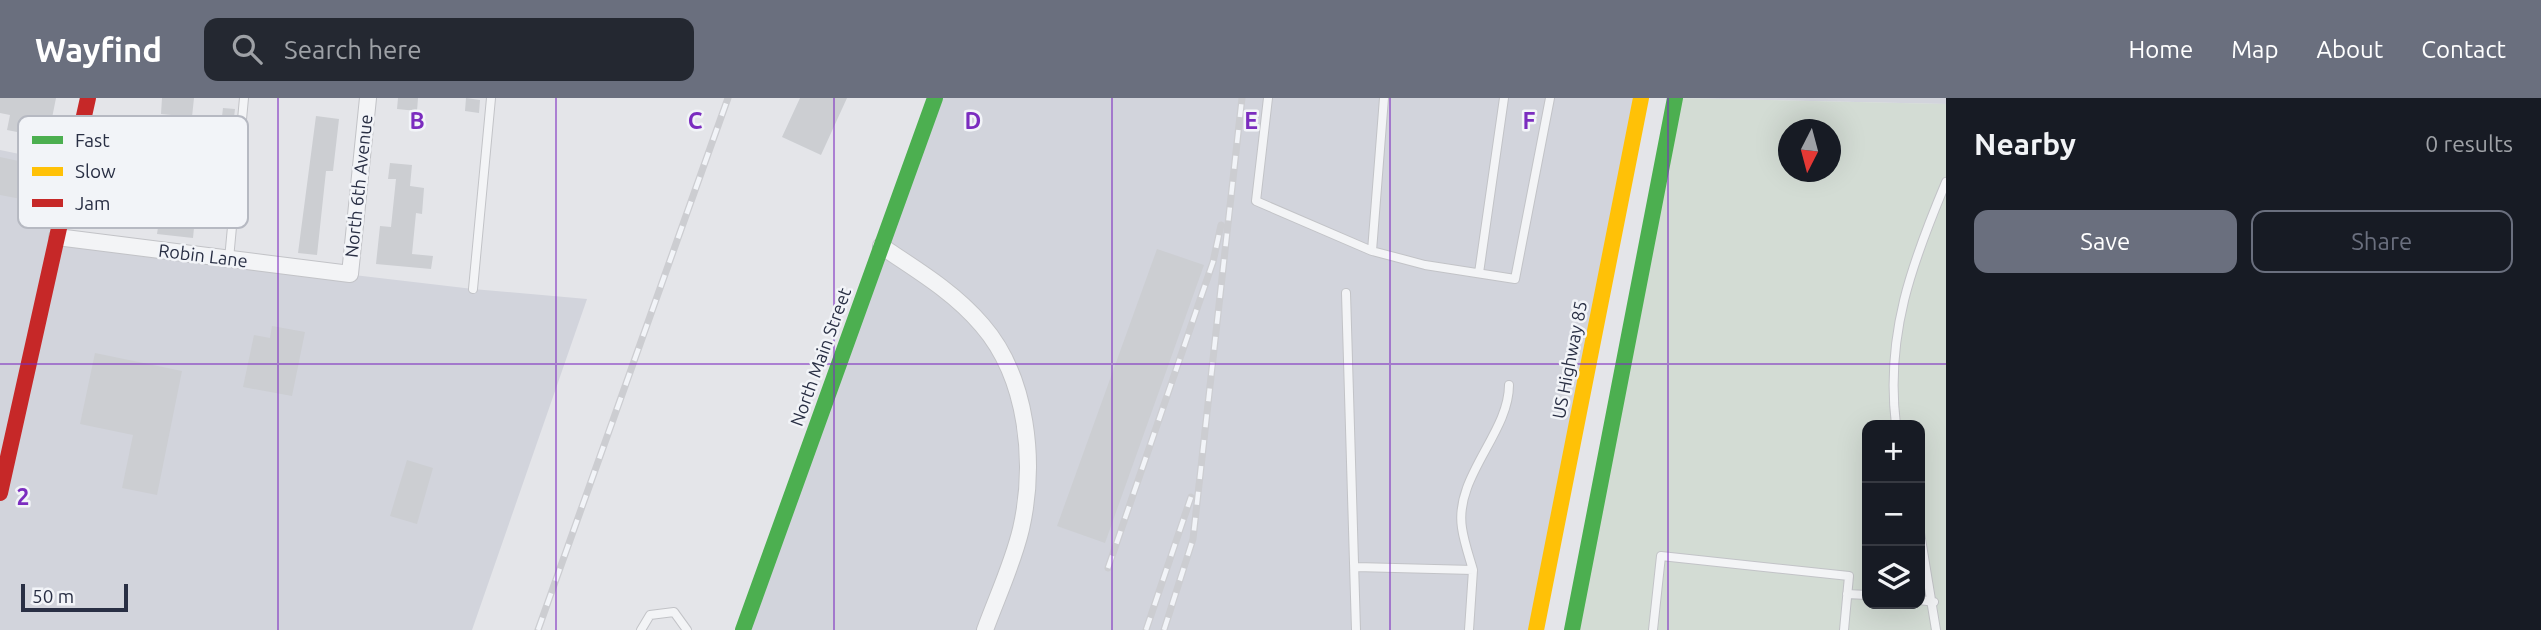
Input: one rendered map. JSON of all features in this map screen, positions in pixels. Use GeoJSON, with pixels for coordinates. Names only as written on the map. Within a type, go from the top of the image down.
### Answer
{"type":"FeatureCollection","features":[{"type":"Feature","properties":{"kind":"main road"},"geometry":{"type":"LineString","coordinates":[[84,116],[88,98]]}},
{"type":"Feature","properties":{"kind":"main road","name":"North Main Street"},"geometry":{"type":"LineString","coordinates":[[743,630],[935,98]]}},
{"type":"Feature","properties":{"kind":"main road","name":"US Highway 85"},"geometry":{"type":"LineString","coordinates":[[1536,630],[1641,98]]}},
{"type":"Feature","properties":{"kind":"main road"},"geometry":{"type":"LineString","coordinates":[[1572,630],[1675,98]]}},
{"type":"Feature","properties":{"kind":"main road"},"geometry":{"type":"LineString","coordinates":[[0,493],[59,228]]}},
{"type":"Feature","properties":{"kind":"street","name":"North 6th Avenue"},"geometry":{"type":"LineString","coordinates":[[350,274],[368,98]]}},
{"type":"Feature","properties":{"kind":"street","name":"Robin Lane"},"geometry":{"type":"LineString","coordinates":[[57,237],[350,274]]}},
{"type":"Feature","properties":{"kind":"street"},"geometry":{"type":"LineString","coordinates":[[881,246],[934,281],[984,326],[1005,360],[1020,402],[1027,445],[1026,504],[1020,532],[985,630]]}},
{"type":"Feature","properties":{"kind":"lane"},"geometry":{"type":"LineString","coordinates":[[242,116],[244,98]]}},
{"type":"Feature","properties":{"kind":"lane"},"geometry":{"type":"LineString","coordinates":[[473,289],[491,98]]}},
{"type":"Feature","properties":{"kind":"lane"},"geometry":{"type":"LineString","coordinates":[[1268,98],[1256,201],[1372,251],[1425,265],[1516,279],[1550,98]]}},
{"type":"Feature","properties":{"kind":"lane"},"geometry":{"type":"LineString","coordinates":[[1372,251],[1384,98]]}},
{"type":"Feature","properties":{"kind":"lane"},"geometry":{"type":"LineString","coordinates":[[1479,273],[1504,98]]}},
{"type":"Feature","properties":{"kind":"lane"},"geometry":{"type":"LineString","coordinates":[[1895,420],[1891,385],[1896,329],[1917,250],[1946,182]]}},
{"type":"Feature","properties":{"kind":"lane"},"geometry":{"type":"LineString","coordinates":[[229,260],[232,228]]}},
{"type":"Feature","properties":{"kind":"lane"},"geometry":{"type":"LineString","coordinates":[[1346,293],[1356,630]]}},
{"type":"Feature","properties":{"kind":"lane"},"geometry":{"type":"LineString","coordinates":[[1469,630],[1473,570],[1461,525],[1469,481],[1508,403],[1508,385]]}},
{"type":"Feature","properties":{"kind":"lane"},"geometry":{"type":"LineString","coordinates":[[1923,546],[1934,602],[1936,630]]}},
{"type":"Feature","properties":{"kind":"lane"},"geometry":{"type":"LineString","coordinates":[[1653,630],[1661,556],[1849,576],[1844,630]]}},
{"type":"Feature","properties":{"kind":"lane"},"geometry":{"type":"LineString","coordinates":[[1356,567],[1473,570]]}},
{"type":"Feature","properties":{"kind":"lane"},"geometry":{"type":"LineString","coordinates":[[1847,594],[1862,596]]}},
{"type":"Feature","properties":{"kind":"lane"},"geometry":{"type":"LineString","coordinates":[[1925,601],[1934,602]]}},
{"type":"Feature","properties":{"kind":"lane"},"geometry":{"type":"LineString","coordinates":[[641,630],[650,615],[674,612],[687,630]]}},
{"type":"Feature","properties":{"kind":"shaded area"},"geometry":{"type":"Polygon","coordinates":[[[935,98],[1641,98],[1536,630],[743,630],[935,98]]]}},
{"type":"Feature","properties":{"kind":"shaded area"},"geometry":{"type":"Polygon","coordinates":[[[1675,98],[1946,98],[1946,104],[1675,98]]]}},
{"type":"Feature","properties":{"kind":"shaded area"},"geometry":{"type":"Polygon","coordinates":[[[1675,98],[1946,104],[1946,630],[1572,630],[1675,98]]]}},
{"type":"Feature","properties":{"kind":"shaded area"},"geometry":{"type":"Polygon","coordinates":[[[0,150],[18,154],[18,228],[60,228],[57,240],[473,289],[587,299],[472,630],[0,630],[0,150]]]}},
{"type":"Feature","properties":{"kind":"building"},"geometry":{"type":"Polygon","coordinates":[[[0,98],[56,98],[52,116],[18,116],[18,132],[7,130],[10,115],[0,113],[0,98]]]}},
{"type":"Feature","properties":{"kind":"building"},"geometry":{"type":"Polygon","coordinates":[[[162,98],[194,98],[192,116],[161,114],[162,98]]]}},
{"type":"Feature","properties":{"kind":"building"},"geometry":{"type":"Polygon","coordinates":[[[398,98],[418,98],[417,111],[397,109],[398,98]]]}},
{"type":"Feature","properties":{"kind":"building"},"geometry":{"type":"Polygon","coordinates":[[[466,98],[480,100],[479,113],[465,111],[466,98]]]}},
{"type":"Feature","properties":{"kind":"building"},"geometry":{"type":"Polygon","coordinates":[[[800,98],[847,98],[821,155],[782,137],[800,98]]]}},
{"type":"Feature","properties":{"kind":"building"},"geometry":{"type":"Polygon","coordinates":[[[223,108],[235,109],[234,116],[222,116],[223,108]]]}},
{"type":"Feature","properties":{"kind":"building"},"geometry":{"type":"Polygon","coordinates":[[[316,116],[339,119],[333,171],[326,171],[317,255],[298,253],[316,116]]]}},
{"type":"Feature","properties":{"kind":"building"},"geometry":{"type":"Polygon","coordinates":[[[0,157],[18,161],[18,198],[0,195],[0,157]]]}},
{"type":"Feature","properties":{"kind":"building"},"geometry":{"type":"Polygon","coordinates":[[[390,163],[412,165],[410,186],[424,188],[422,214],[416,213],[412,254],[433,256],[431,269],[376,264],[380,226],[391,227],[396,179],[388,179],[390,163]]]}},
{"type":"Feature","properties":{"kind":"building"},"geometry":{"type":"Polygon","coordinates":[[[158,228],[194,228],[193,238],[157,234],[158,228]]]}},
{"type":"Feature","properties":{"kind":"building"},"geometry":{"type":"Polygon","coordinates":[[[1157,249],[1204,265],[1105,543],[1057,526],[1157,249]]]}},
{"type":"Feature","properties":{"kind":"building"},"geometry":{"type":"Polygon","coordinates":[[[272,326],[305,332],[292,396],[243,387],[254,335],[270,338],[272,326]]]}},
{"type":"Feature","properties":{"kind":"building"},"geometry":{"type":"Polygon","coordinates":[[[95,353],[182,371],[157,495],[122,488],[133,435],[80,424],[95,353]]]}},
{"type":"Feature","properties":{"kind":"building"},"geometry":{"type":"Polygon","coordinates":[[[407,460],[433,468],[417,524],[390,516],[407,460]]]}},
{"type":"Feature","properties":{"kind":"railway"},"geometry":{"type":"LineString","coordinates":[[538,630],[728,98]]}},
{"type":"Feature","properties":{"kind":"railway"},"geometry":{"type":"LineString","coordinates":[[1164,630],[1193,539],[1242,98]]}},
{"type":"Feature","properties":{"kind":"railway"},"geometry":{"type":"LineString","coordinates":[[1108,568],[1213,262],[1221,225]]}},
{"type":"Feature","properties":{"kind":"railway"},"geometry":{"type":"LineString","coordinates":[[1146,630],[1191,497]]}},
{"type":"Feature","properties":{"kind":"traffic: fast"},"geometry":{"type":"LineString","coordinates":[[743,630],[935,98]]}},
{"type":"Feature","properties":{"kind":"traffic: fast"},"geometry":{"type":"LineString","coordinates":[[1572,630],[1675,98]]}},
{"type":"Feature","properties":{"kind":"traffic: slow"},"geometry":{"type":"LineString","coordinates":[[1536,630],[1641,98]]}},
{"type":"Feature","properties":{"kind":"traffic: jam"},"geometry":{"type":"LineString","coordinates":[[84,116],[88,98]]}},
{"type":"Feature","properties":{"kind":"traffic: jam"},"geometry":{"type":"LineString","coordinates":[[0,493],[59,228]]}}]}
